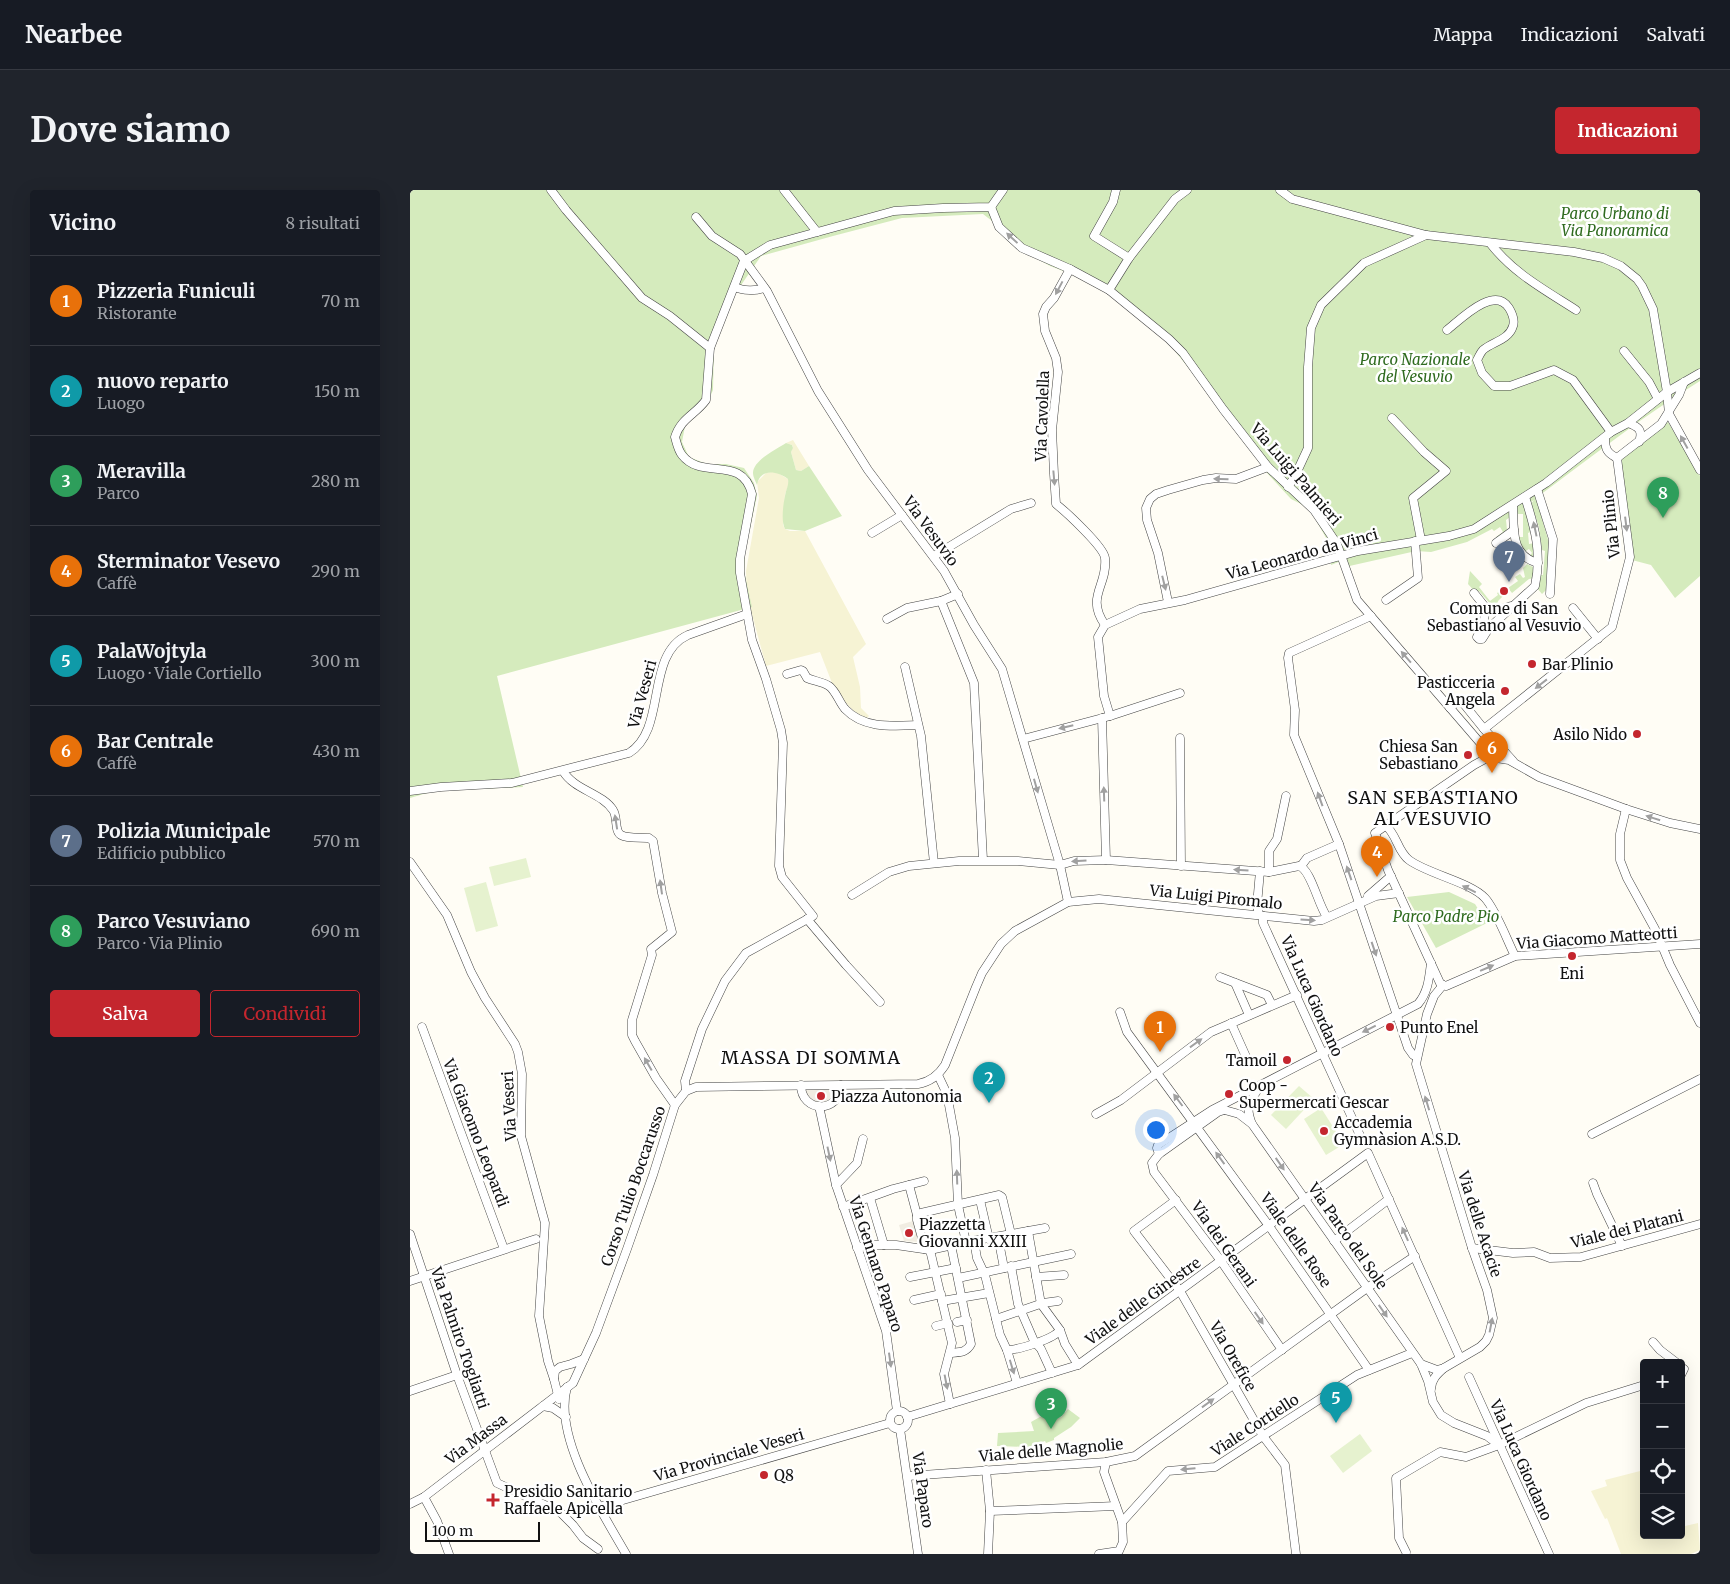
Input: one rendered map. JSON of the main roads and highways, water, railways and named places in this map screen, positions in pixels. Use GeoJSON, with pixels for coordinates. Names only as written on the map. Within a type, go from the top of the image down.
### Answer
{"type":"FeatureCollection","features":[{"type":"Feature","properties":{"kind":"place","name":"Parco Vesuviano"},"geometry":{"type":"Point","coordinates":[1663,518]}},
{"type":"Feature","properties":{"kind":"place","name":"Polizia Municipale"},"geometry":{"type":"Point","coordinates":[1509,582]}},
{"type":"Feature","properties":{"kind":"place","name":"Comune di San Sebastiano al Vesuvio"},"geometry":{"type":"Point","coordinates":[1504,591]}},
{"type":"Feature","properties":{"kind":"place","name":"Bar Plinio"},"geometry":{"type":"Point","coordinates":[1532,664]}},
{"type":"Feature","properties":{"kind":"place","name":"Pasticceria Angela"},"geometry":{"type":"Point","coordinates":[1505,691]}},
{"type":"Feature","properties":{"kind":"place","name":"Asilo Nido"},"geometry":{"type":"Point","coordinates":[1637,734]}},
{"type":"Feature","properties":{"kind":"place","name":"Chiesa San Sebastiano"},"geometry":{"type":"Point","coordinates":[1468,755]}},
{"type":"Feature","properties":{"kind":"place","name":"Bar Centrale"},"geometry":{"type":"Point","coordinates":[1492,773]}},
{"type":"Feature","properties":{"kind":"place","name":"Sterminator Vesevo"},"geometry":{"type":"Point","coordinates":[1377,877]}},
{"type":"Feature","properties":{"kind":"place","name":"Eni"},"geometry":{"type":"Point","coordinates":[1572,956]}},
{"type":"Feature","properties":{"kind":"place","name":"Punto Enel"},"geometry":{"type":"Point","coordinates":[1390,1027]}},
{"type":"Feature","properties":{"kind":"place","name":"Pizzeria Funiculi"},"geometry":{"type":"Point","coordinates":[1160,1052]}},
{"type":"Feature","properties":{"kind":"place","name":"Tamoil"},"geometry":{"type":"Point","coordinates":[1287,1060]}},
{"type":"Feature","properties":{"kind":"place","name":"Coop - Supermercati Gescar"},"geometry":{"type":"Point","coordinates":[1229,1094]}},
{"type":"Feature","properties":{"kind":"place","name":"Piazza Autonomia"},"geometry":{"type":"Point","coordinates":[821,1096]}},
{"type":"Feature","properties":{"kind":"place","name":"nuovo reparto"},"geometry":{"type":"Point","coordinates":[989,1103]}},
{"type":"Feature","properties":{"kind":"place","name":"Accademia Gymnàsion A.S.D."},"geometry":{"type":"Point","coordinates":[1324,1131]}},
{"type":"Feature","properties":{"kind":"place","name":"Piazzetta Giovanni XXIII"},"geometry":{"type":"Point","coordinates":[909,1233]}},
{"type":"Feature","properties":{"kind":"place","name":"PalaWojtyla"},"geometry":{"type":"Point","coordinates":[1336,1423]}},
{"type":"Feature","properties":{"kind":"place","name":"Meravilla"},"geometry":{"type":"Point","coordinates":[1051,1429]}},
{"type":"Feature","properties":{"kind":"place","name":"Q8"},"geometry":{"type":"Point","coordinates":[764,1475]}},
{"type":"Feature","properties":{"kind":"place","name":"Presidio Sanitario Raffaele Apicella"},"geometry":{"type":"Point","coordinates":[493,1500]}},
{"type":"Feature","properties":{"kind":"district","name":"SAN SEBASTIANO AL VESUVIO"},"geometry":{"type":"Point","coordinates":[1433,807]}},
{"type":"Feature","properties":{"kind":"district","name":"MASSA DI SOMMA"},"geometry":{"type":"Point","coordinates":[811,1057]}},
{"type":"Feature","properties":{"kind":"park label","name":"Parco Urbano di Via Panoramica"},"geometry":{"type":"Point","coordinates":[1615,222]}},
{"type":"Feature","properties":{"kind":"park label","name":"Parco Nazionale del Vesuvio"},"geometry":{"type":"Point","coordinates":[1415,368]}},
{"type":"Feature","properties":{"kind":"park label","name":"Parco Padre Pio"},"geometry":{"type":"Point","coordinates":[1446,916]}}]}
